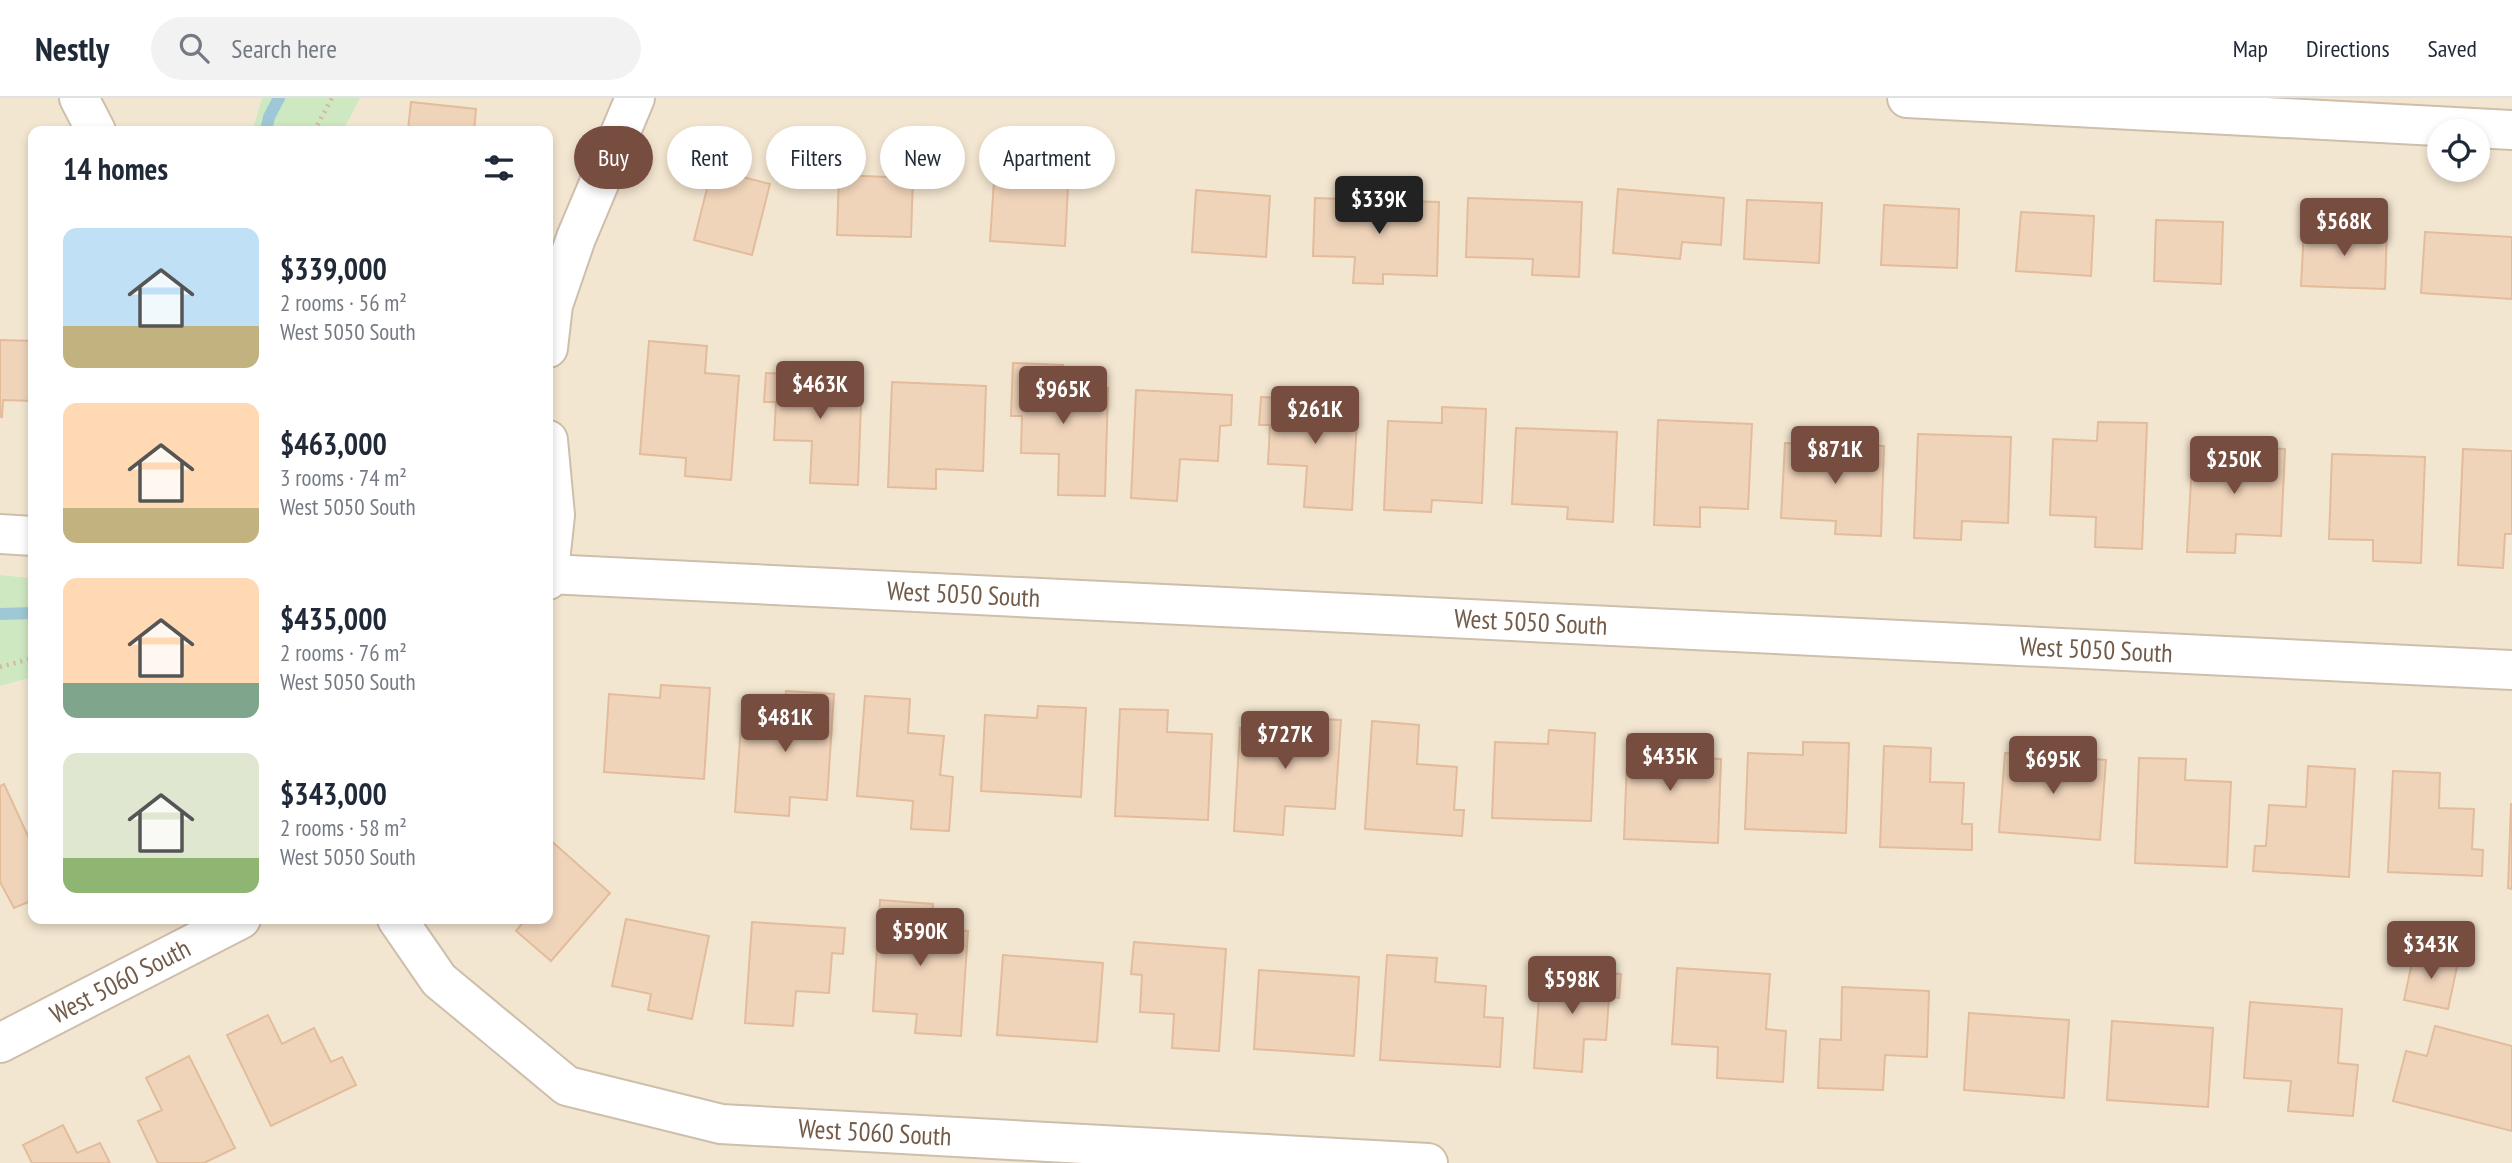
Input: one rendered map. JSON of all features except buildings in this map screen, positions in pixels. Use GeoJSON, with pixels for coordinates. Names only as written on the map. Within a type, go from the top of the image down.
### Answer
{"type":"FeatureCollection","features":[{"type":"Feature","properties":{"kind":"street"},"geometry":{"type":"LineString","coordinates":[[79,98],[93,126]]}},
{"type":"Feature","properties":{"kind":"street"},"geometry":{"type":"LineString","coordinates":[[553,305],[576,237],[635,98]]}},
{"type":"Feature","properties":{"kind":"street"},"geometry":{"type":"LineString","coordinates":[[1907,98],[2014,101],[2512,130]]}},
{"type":"Feature","properties":{"kind":"street"},"geometry":{"type":"LineString","coordinates":[[553,494],[553,532]]}},
{"type":"Feature","properties":{"kind":"street"},"geometry":{"type":"LineString","coordinates":[[0,534],[28,536]]}},
{"type":"Feature","properties":{"kind":"street","name":"West 5050 South"},"geometry":{"type":"LineString","coordinates":[[553,576],[2512,670]]}},
{"type":"Feature","properties":{"kind":"street","name":"West 5060 South"},"geometry":{"type":"LineString","coordinates":[[0,1043],[231,924]]}},
{"type":"Feature","properties":{"kind":"street","name":"West 5060 South"},"geometry":{"type":"LineString","coordinates":[[400,924],[439,980],[568,1086],[722,1124],[1428,1163]]}},
{"type":"Feature","properties":{"kind":"path"},"geometry":{"type":"LineString","coordinates":[[317,126],[332,98]]}},
{"type":"Feature","properties":{"kind":"path"},"geometry":{"type":"LineString","coordinates":[[0,667],[28,659]]}},
{"type":"Feature","properties":{"kind":"shaded area"},"geometry":{"type":"Polygon","coordinates":[[[0,98],[262,98],[254,126],[28,126],[28,578],[0,575],[0,98]]]}},
{"type":"Feature","properties":{"kind":"shaded area"},"geometry":{"type":"Polygon","coordinates":[[[360,98],[2512,98],[2512,1163],[0,1163],[0,686],[28,678],[28,924],[553,924],[553,126],[346,126],[360,98]]]}},
{"type":"Feature","properties":{"kind":"green space"},"geometry":{"type":"Polygon","coordinates":[[[262,98],[360,98],[346,126],[254,126],[262,98]]]}},
{"type":"Feature","properties":{"kind":"green space"},"geometry":{"type":"Polygon","coordinates":[[[0,575],[28,578],[28,678],[0,686],[0,575]]]}},
{"type":"Feature","properties":{"kind":"waterway"},"geometry":{"type":"LineString","coordinates":[[267,126],[279,98]]}},
{"type":"Feature","properties":{"kind":"waterway"},"geometry":{"type":"LineString","coordinates":[[0,614],[28,613]]}}]}
